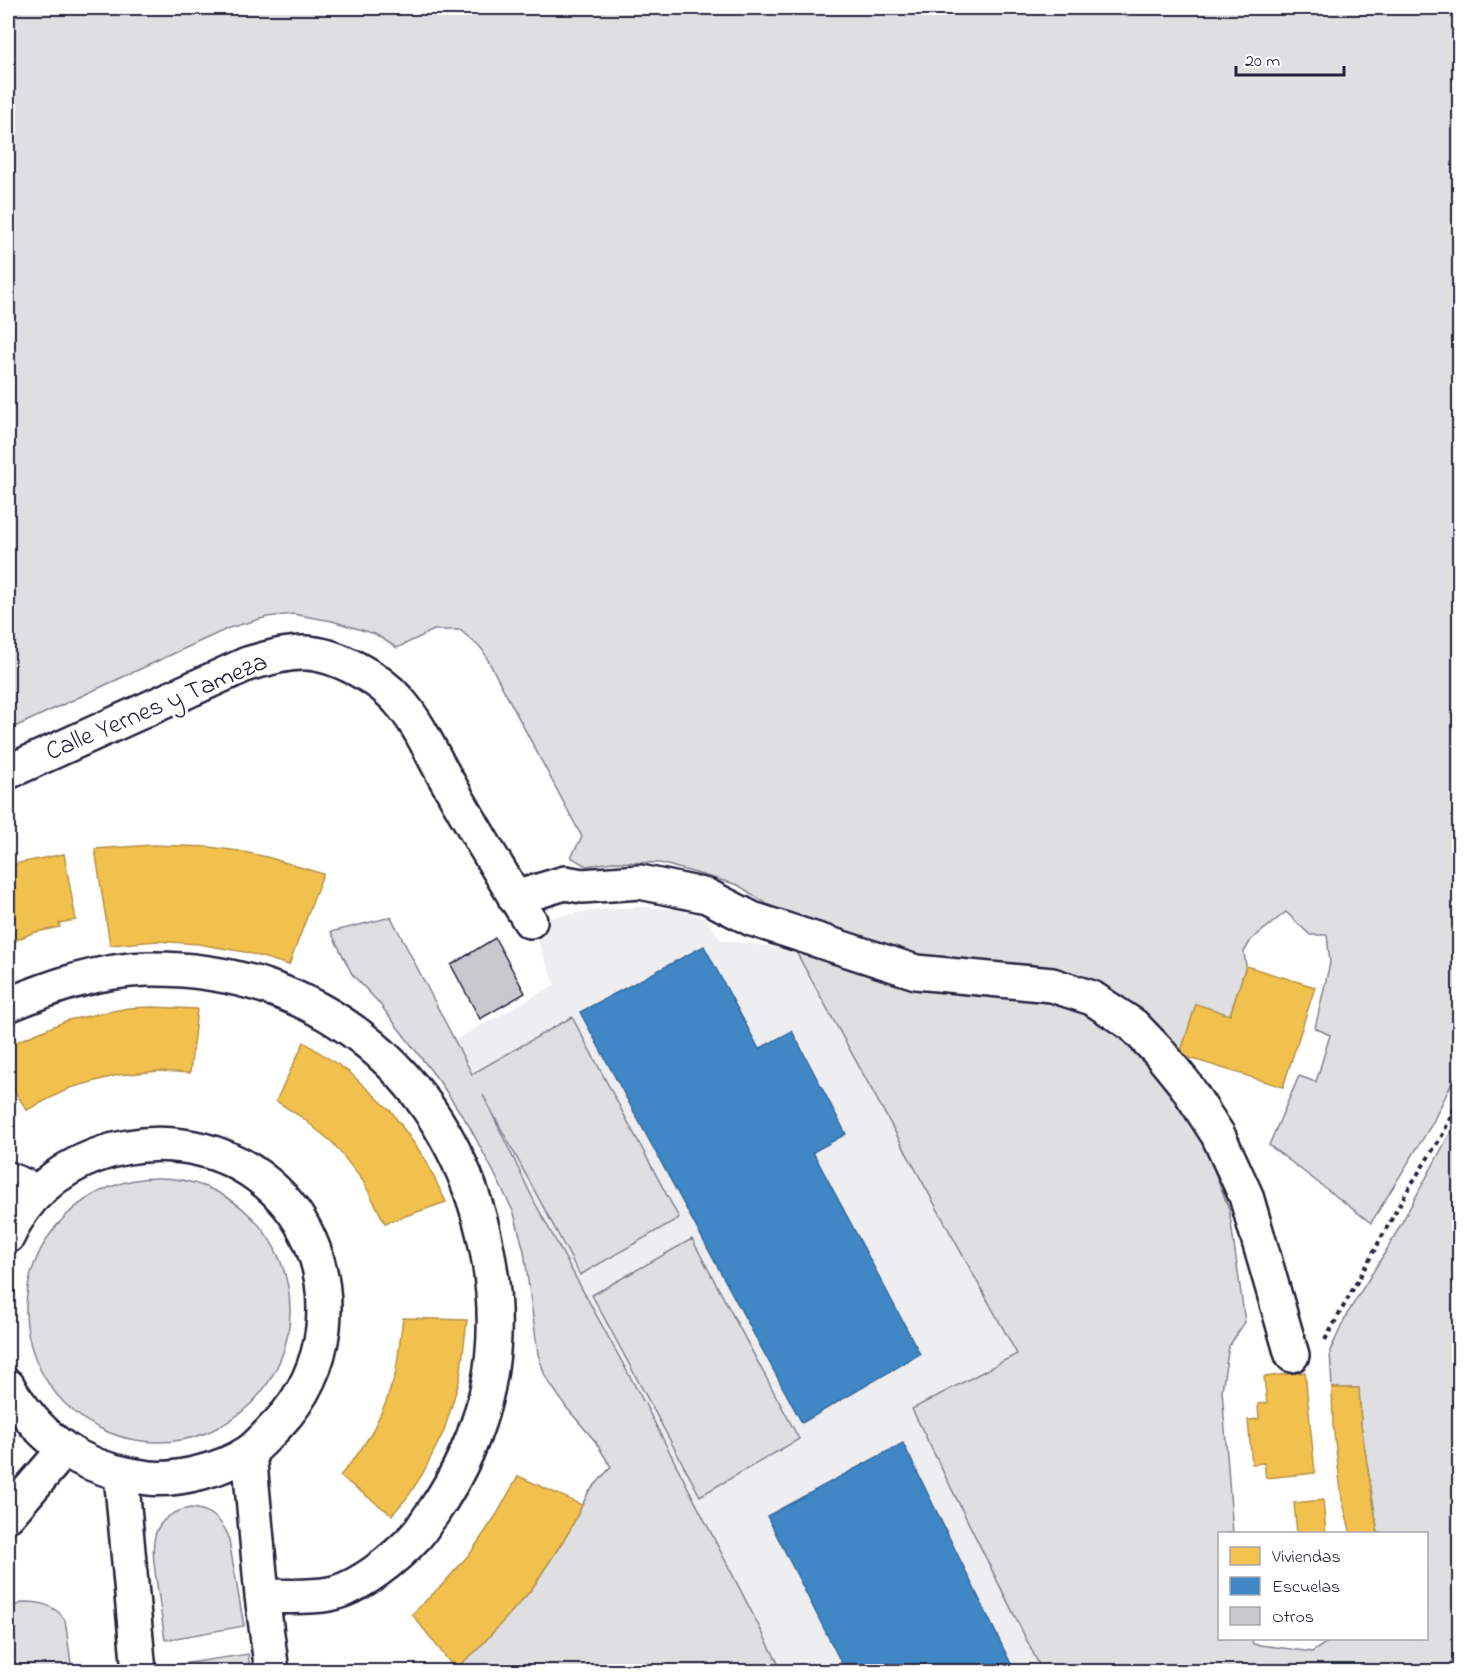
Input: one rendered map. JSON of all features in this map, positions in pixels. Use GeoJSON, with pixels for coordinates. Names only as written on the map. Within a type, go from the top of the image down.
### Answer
{"type":"FeatureCollection","features":[{"type":"Feature","properties":{"kind":"street","name":"Calle Yernes y Tameza"},"geometry":{"type":"LineString","coordinates":[[8,772],[248,664],[306,652],[354,667],[398,699],[416,724],[478,835],[523,909],[565,883],[582,886],[640,882],[706,896],[752,919],[916,972],[1052,985],[1092,998],[1133,1025],[1158,1051],[1185,1084],[1218,1135],[1246,1196],[1292,1355]]}},
{"type":"Feature","properties":{"kind":"street"},"geometry":{"type":"LineString","coordinates":[[8,1005],[49,988],[96,976],[144,969],[194,971],[236,978],[279,992],[320,1010],[383,1055],[420,1095],[444,1131],[461,1166],[485,1238],[491,1269],[496,1328],[493,1355],[480,1417],[464,1461],[441,1501],[416,1536],[381,1567],[354,1585],[329,1594],[262,1596]]}},
{"type":"Feature","properties":{"kind":"street"},"geometry":{"type":"LineString","coordinates":[[8,1232],[37,1191],[60,1173],[84,1160],[117,1148],[174,1144],[225,1157],[261,1177],[286,1203],[307,1234],[320,1271],[324,1310],[321,1348],[308,1382],[288,1413],[249,1452],[216,1467],[182,1477],[152,1478],[121,1474],[91,1464],[64,1450],[34,1422],[8,1386]]}},
{"type":"Feature","properties":{"kind":"street"},"geometry":{"type":"LineString","coordinates":[[8,1179],[37,1191]]}},
{"type":"Feature","properties":{"kind":"street"},"geometry":{"type":"LineString","coordinates":[[8,1515],[64,1450]]}},
{"type":"Feature","properties":{"kind":"street"},"geometry":{"type":"LineString","coordinates":[[249,1452],[262,1596],[272,1671]]}},
{"type":"Feature","properties":{"kind":"street"},"geometry":{"type":"LineString","coordinates":[[121,1474],[139,1671]]}},
{"type":"Feature","properties":{"kind":"path"},"geometry":{"type":"LineString","coordinates":[[1292,1355],[1318,1355],[1407,1191],[1443,1134],[1460,1096]]}},
{"type":"Feature","properties":{"kind":"shaded area"},"geometry":{"type":"Polygon","coordinates":[[[8,8],[1459,8],[1459,1068],[1432,1124],[1371,1223],[1269,1145],[1299,1076],[1316,1082],[1330,1035],[1315,1028],[1330,963],[1327,935],[1310,935],[1286,912],[1251,940],[1244,952],[1246,966],[1230,1015],[1196,1005],[1180,1055],[1157,1030],[1102,983],[1052,967],[944,962],[900,955],[797,920],[738,885],[660,863],[613,862],[586,866],[571,857],[582,837],[482,649],[460,630],[434,630],[397,648],[375,634],[332,621],[293,614],[267,617],[229,628],[8,730],[8,8]]]}},
{"type":"Feature","properties":{"kind":"shaded area"},"geometry":{"type":"Polygon","coordinates":[[[643,907],[678,909],[706,918],[721,940],[795,950],[1018,1354],[912,1409],[1042,1671],[782,1671],[646,1406],[535,1203],[455,1040],[555,985],[530,921],[603,909],[643,907]]]}},
{"type":"Feature","properties":{"kind":"shaded area"},"geometry":{"type":"Polygon","coordinates":[[[391,917],[472,1074],[572,1017],[679,1218],[580,1275],[483,1095],[535,1203],[646,1406],[782,1671],[456,1671],[455,1669],[477,1650],[531,1590],[570,1530],[588,1493],[611,1467],[595,1441],[566,1407],[545,1376],[538,1354],[524,1251],[514,1213],[493,1171],[468,1124],[439,1081],[379,1003],[352,974],[331,932],[391,917]]]}},
{"type":"Feature","properties":{"kind":"shaded area"},"geometry":{"type":"Polygon","coordinates":[[[795,950],[905,987],[1046,1000],[1083,1011],[1118,1035],[1142,1059],[1205,1146],[1229,1209],[1245,1322],[1229,1346],[1222,1390],[1233,1532],[1218,1532],[1218,1640],[1252,1640],[1253,1644],[1312,1652],[1330,1640],[1428,1640],[1428,1532],[1378,1532],[1361,1425],[1359,1388],[1332,1388],[1330,1351],[1347,1314],[1389,1246],[1459,1117],[1459,1671],[1042,1671],[912,1409],[1017,1354],[795,950]]]}},
{"type":"Feature","properties":{"kind":"shaded area"},"geometry":{"type":"Polygon","coordinates":[[[158,1178],[184,1181],[208,1188],[242,1208],[260,1226],[280,1260],[287,1284],[290,1310],[287,1336],[280,1360],[260,1394],[242,1412],[208,1432],[184,1439],[158,1442],[132,1439],[108,1432],[74,1412],[56,1394],[36,1360],[29,1336],[26,1310],[29,1284],[36,1260],[56,1226],[74,1208],[108,1188],[132,1181],[158,1178]]]}},
{"type":"Feature","properties":{"kind":"shaded area"},"geometry":{"type":"Polygon","coordinates":[[[692,1239],[799,1439],[700,1496],[592,1295],[692,1239]]]}},
{"type":"Feature","properties":{"kind":"shaded area"},"geometry":{"type":"Polygon","coordinates":[[[190,1508],[208,1512],[221,1524],[228,1535],[244,1626],[165,1640],[154,1559],[155,1537],[158,1527],[165,1519],[175,1512],[190,1508]]]}},
{"type":"Feature","properties":{"kind":"shaded area"},"geometry":{"type":"Polygon","coordinates":[[[24,1602],[47,1605],[65,1620],[72,1671],[8,1671],[8,1609],[24,1602]]]}},
{"type":"Feature","properties":{"kind":"shaded area"},"geometry":{"type":"Polygon","coordinates":[[[248,1654],[250,1671],[169,1671],[168,1666],[248,1654]]]}},
{"type":"Feature","properties":{"kind":"building: Viviendas"},"geometry":{"type":"Polygon","coordinates":[[[153,845],[209,847],[239,851],[323,874],[289,965],[245,952],[198,944],[157,941],[110,945],[95,849],[153,845]]]}},
{"type":"Feature","properties":{"kind":"building: Viviendas"},"geometry":{"type":"Polygon","coordinates":[[[64,854],[76,920],[59,923],[60,927],[32,933],[8,944],[9,865],[64,854]]]}},
{"type":"Feature","properties":{"kind":"building: Viviendas"},"geometry":{"type":"Polygon","coordinates":[[[1246,966],[1315,987],[1283,1087],[1180,1055],[1196,1004],[1230,1015],[1246,966]]]}},
{"type":"Feature","properties":{"kind":"building: Viviendas"},"geometry":{"type":"Polygon","coordinates":[[[128,1008],[197,1009],[190,1073],[159,1071],[118,1075],[70,1088],[27,1110],[8,1082],[8,1047],[12,1044],[68,1020],[128,1008]]]}},
{"type":"Feature","properties":{"kind":"building: Viviendas"},"geometry":{"type":"Polygon","coordinates":[[[304,1042],[349,1072],[391,1111],[425,1159],[446,1202],[385,1223],[363,1181],[333,1143],[300,1116],[276,1101],[304,1042]]]}},
{"type":"Feature","properties":{"kind":"building: Viviendas"},"geometry":{"type":"Polygon","coordinates":[[[403,1318],[467,1320],[460,1378],[444,1431],[423,1473],[409,1495],[392,1515],[340,1476],[371,1434],[386,1402],[396,1372],[403,1318]]]}},
{"type":"Feature","properties":{"kind":"building: Viviendas"},"geometry":{"type":"Polygon","coordinates":[[[1305,1372],[1315,1473],[1266,1478],[1264,1463],[1252,1464],[1248,1420],[1259,1419],[1258,1404],[1267,1403],[1264,1377],[1305,1372]]]}},
{"type":"Feature","properties":{"kind":"building: Viviendas"},"geometry":{"type":"Polygon","coordinates":[[[1332,1388],[1359,1388],[1361,1425],[1378,1532],[1350,1532],[1342,1499],[1333,1425],[1332,1388]]]}},
{"type":"Feature","properties":{"kind":"building: Viviendas"},"geometry":{"type":"Polygon","coordinates":[[[518,1476],[582,1505],[570,1530],[531,1590],[477,1650],[455,1669],[412,1614],[472,1551],[497,1514],[518,1476]]]}},
{"type":"Feature","properties":{"kind":"building: Viviendas"},"geometry":{"type":"Polygon","coordinates":[[[1323,1500],[1326,1532],[1297,1532],[1294,1503],[1323,1500]]]}},
{"type":"Feature","properties":{"kind":"building: Escuelas"},"geometry":{"type":"Polygon","coordinates":[[[704,946],[759,1049],[792,1031],[846,1134],[813,1152],[920,1354],[802,1423],[580,1012],[704,946]]]}},
{"type":"Feature","properties":{"kind":"building: Escuelas"},"geometry":{"type":"Polygon","coordinates":[[[903,1443],[1013,1668],[1007,1672],[846,1672],[767,1516],[903,1443]]]}},
{"type":"Feature","properties":{"kind":"building: Otros"},"geometry":{"type":"Polygon","coordinates":[[[495,938],[525,993],[480,1019],[451,965],[495,938]]]}}]}
